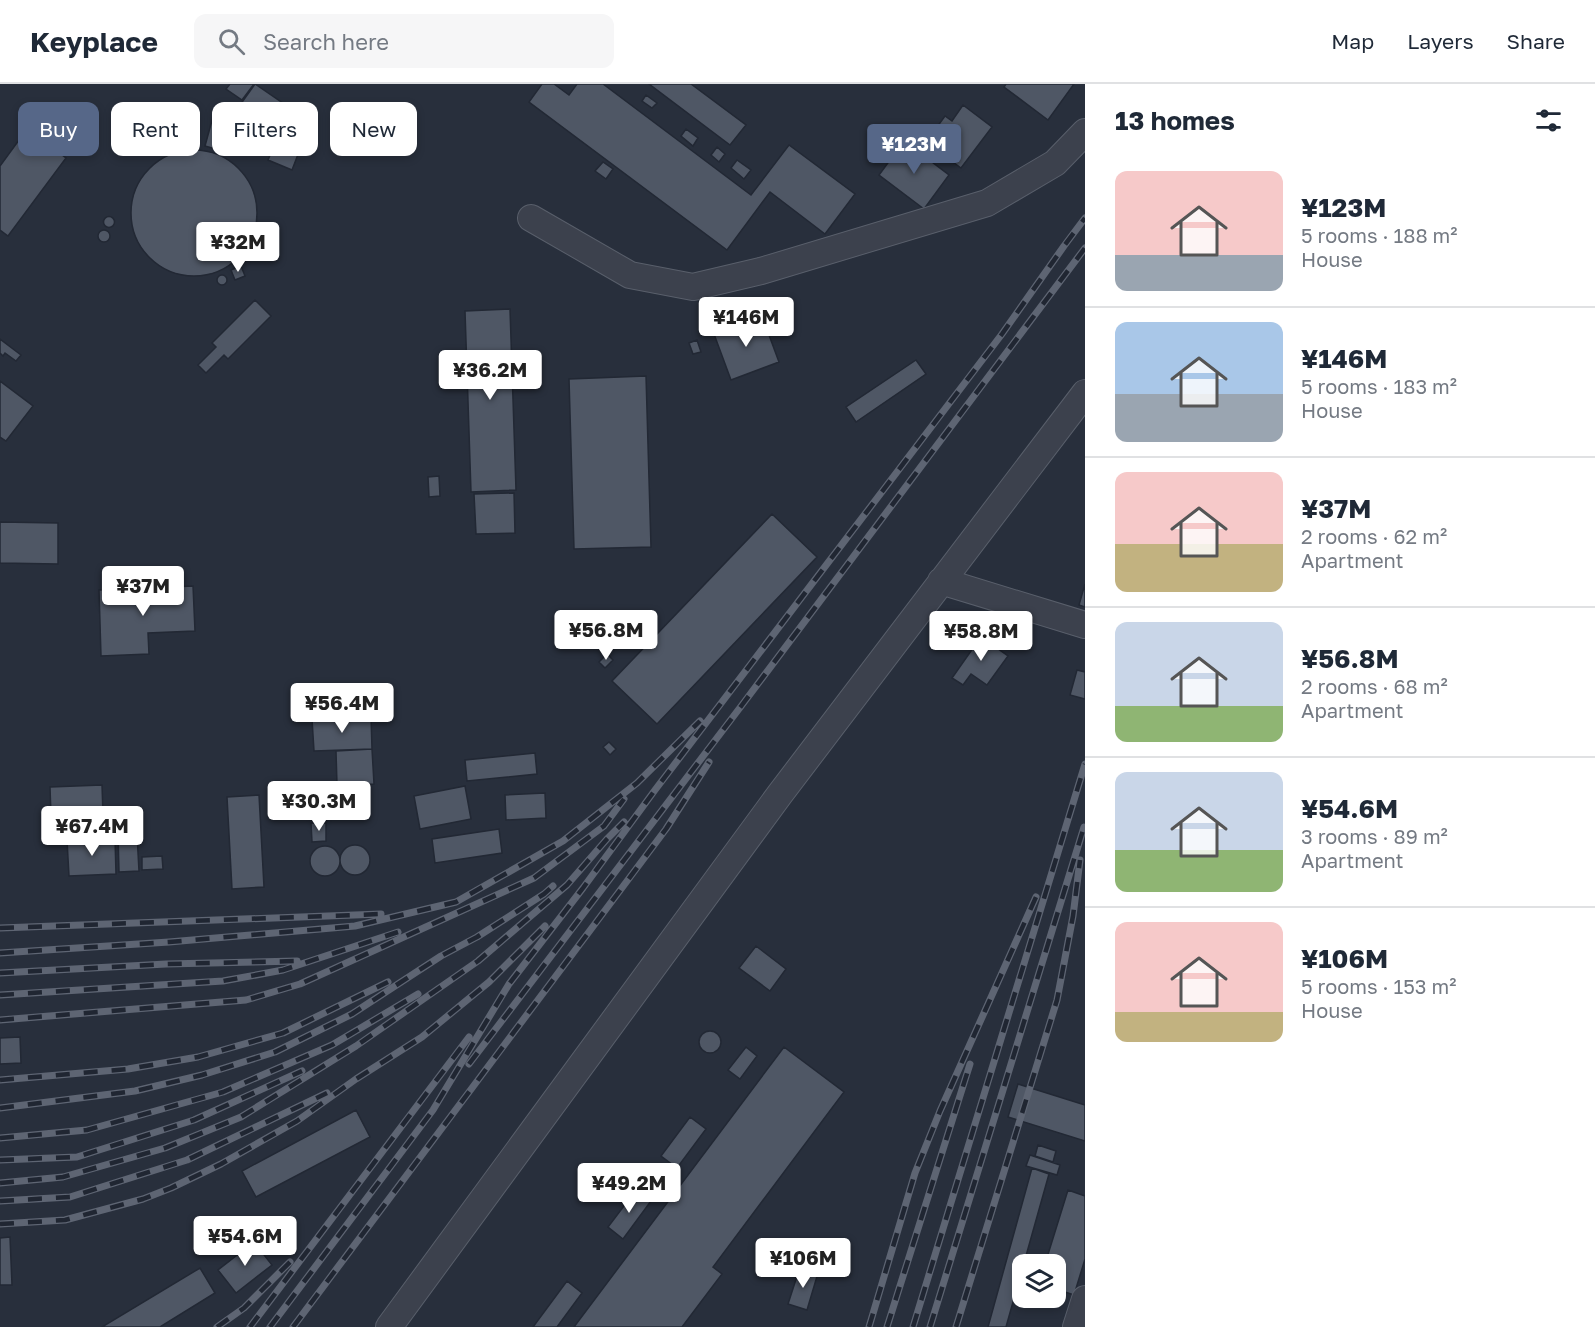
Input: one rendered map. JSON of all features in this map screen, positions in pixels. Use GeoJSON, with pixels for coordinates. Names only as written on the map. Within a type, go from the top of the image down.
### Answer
{"type":"FeatureCollection","features":[{"type":"Feature","properties":{"kind":"lane"},"geometry":{"type":"LineString","coordinates":[[531,218],[630,275],[693,287],[761,271],[987,203],[1055,163],[1085,132]]}},
{"type":"Feature","properties":{"kind":"lane"},"geometry":{"type":"LineString","coordinates":[[389,1327],[780,794],[1085,393]]}},
{"type":"Feature","properties":{"kind":"lane"},"geometry":{"type":"LineString","coordinates":[[941,581],[1085,625]]}},
{"type":"Feature","properties":{"kind":"lane"},"geometry":{"type":"LineString","coordinates":[[1076,1327],[1085,1299]]}},
{"type":"Feature","properties":{"kind":"building"},"geometry":{"type":"Polygon","coordinates":[[[230,84],[254,84],[242,100],[226,89],[230,84]]]}},
{"type":"Feature","properties":{"kind":"building"},"geometry":{"type":"Polygon","coordinates":[[[255,84],[281,102],[242,102],[255,84]]]}},
{"type":"Feature","properties":{"kind":"building"},"geometry":{"type":"Polygon","coordinates":[[[542,84],[554,84],[569,95],[577,84],[603,84],[751,195],[789,145],[855,194],[825,234],[770,192],[727,250],[529,102],[542,84]]]}},
{"type":"Feature","properties":{"kind":"building"},"geometry":{"type":"Polygon","coordinates":[[[649,84],[691,84],[746,125],[730,145],[649,84]]]}},
{"type":"Feature","properties":{"kind":"building"},"geometry":{"type":"Polygon","coordinates":[[[1006,84],[1074,84],[1048,120],[1004,87],[1006,84]]]}},
{"type":"Feature","properties":{"kind":"building"},"geometry":{"type":"Polygon","coordinates":[[[646,95],[657,103],[652,108],[642,101],[646,95]]]}},
{"type":"Feature","properties":{"kind":"building"},"geometry":{"type":"Polygon","coordinates":[[[963,105],[992,127],[961,168],[926,142],[945,116],[952,121],[963,105]]]}},
{"type":"Feature","properties":{"kind":"building"},"geometry":{"type":"Polygon","coordinates":[[[212,120],[212,148],[205,146],[212,120]]]}},
{"type":"Feature","properties":{"kind":"building"},"geometry":{"type":"Polygon","coordinates":[[[686,129],[698,138],[693,146],[681,136],[686,129]]]}},
{"type":"Feature","properties":{"kind":"building"},"geometry":{"type":"Polygon","coordinates":[[[18,141],[18,156],[63,156],[66,158],[8,236],[0,230],[0,166],[18,141]]]}},
{"type":"Feature","properties":{"kind":"building"},"geometry":{"type":"Polygon","coordinates":[[[904,141],[949,175],[924,209],[879,175],[904,141]]]}},
{"type":"Feature","properties":{"kind":"building"},"geometry":{"type":"Polygon","coordinates":[[[717,147],[725,154],[719,162],[711,155],[717,147]]]}},
{"type":"Feature","properties":{"kind":"building"},"geometry":{"type":"Polygon","coordinates":[[[200,150],[229,160],[247,178],[256,201],[256,225],[247,248],[229,266],[206,275],[182,275],[159,266],[141,248],[132,225],[132,201],[141,178],[149,168],[168,156],[200,156],[200,150]]]}},
{"type":"Feature","properties":{"kind":"building"},"geometry":{"type":"Polygon","coordinates":[[[270,156],[297,156],[292,170],[268,160],[270,156]]]}},
{"type":"Feature","properties":{"kind":"building"},"geometry":{"type":"Polygon","coordinates":[[[737,160],[751,170],[744,179],[731,168],[737,160]]]}},
{"type":"Feature","properties":{"kind":"building"},"geometry":{"type":"Polygon","coordinates":[[[603,162],[613,169],[606,179],[595,171],[603,162]]]}},
{"type":"Feature","properties":{"kind":"building"},"geometry":{"type":"Polygon","coordinates":[[[109,217],[113,218],[113,226],[109,227],[105,226],[104,222],[105,218],[109,217]]]}},
{"type":"Feature","properties":{"kind":"building"},"geometry":{"type":"Polygon","coordinates":[[[104,230],[110,236],[104,242],[98,236],[104,230]]]}},
{"type":"Feature","properties":{"kind":"building"},"geometry":{"type":"Polygon","coordinates":[[[241,266],[245,276],[235,280],[231,270],[241,266]]]}},
{"type":"Feature","properties":{"kind":"building"},"geometry":{"type":"Polygon","coordinates":[[[222,275],[226,276],[226,284],[222,285],[218,284],[217,280],[218,276],[222,275]]]}},
{"type":"Feature","properties":{"kind":"building"},"geometry":{"type":"Polygon","coordinates":[[[255,300],[271,316],[228,359],[224,355],[206,373],[198,365],[216,347],[212,343],[255,300]]]}},
{"type":"Feature","properties":{"kind":"building"},"geometry":{"type":"Polygon","coordinates":[[[510,309],[516,490],[471,492],[465,311],[510,309]]]}},
{"type":"Feature","properties":{"kind":"building"},"geometry":{"type":"Polygon","coordinates":[[[762,316],[779,362],[731,380],[714,334],[762,316]]]}},
{"type":"Feature","properties":{"kind":"building"},"geometry":{"type":"Polygon","coordinates":[[[0,339],[21,355],[16,361],[5,353],[3,356],[0,353],[0,339]]]}},
{"type":"Feature","properties":{"kind":"building"},"geometry":{"type":"Polygon","coordinates":[[[697,340],[701,352],[693,354],[689,343],[697,340]]]}},
{"type":"Feature","properties":{"kind":"building"},"geometry":{"type":"Polygon","coordinates":[[[916,360],[926,374],[856,422],[846,407],[916,360]]]}},
{"type":"Feature","properties":{"kind":"building"},"geometry":{"type":"Polygon","coordinates":[[[646,376],[651,547],[574,549],[569,379],[646,376]]]}},
{"type":"Feature","properties":{"kind":"building"},"geometry":{"type":"Polygon","coordinates":[[[0,381],[33,406],[6,441],[0,437],[0,381]]]}},
{"type":"Feature","properties":{"kind":"building"},"geometry":{"type":"Polygon","coordinates":[[[439,476],[440,496],[429,497],[428,477],[439,476]]]}},
{"type":"Feature","properties":{"kind":"building"},"geometry":{"type":"Polygon","coordinates":[[[514,493],[515,533],[476,534],[474,494],[514,493]]]}},
{"type":"Feature","properties":{"kind":"building"},"geometry":{"type":"Polygon","coordinates":[[[772,514],[817,557],[657,724],[612,681],[772,514]]]}},
{"type":"Feature","properties":{"kind":"building"},"geometry":{"type":"Polygon","coordinates":[[[0,522],[58,523],[58,564],[0,563],[0,522]]]}},
{"type":"Feature","properties":{"kind":"building"},"geometry":{"type":"Polygon","coordinates":[[[1085,584],[1085,607],[1079,605],[1085,584]]]}},
{"type":"Feature","properties":{"kind":"building"},"geometry":{"type":"Polygon","coordinates":[[[193,586],[195,631],[148,633],[149,654],[101,656],[99,590],[193,586]]]}},
{"type":"Feature","properties":{"kind":"building"},"geometry":{"type":"Polygon","coordinates":[[[985,631],[991,635],[987,641],[1008,656],[987,685],[971,674],[963,685],[952,678],[985,631]]]}},
{"type":"Feature","properties":{"kind":"building"},"geometry":{"type":"Polygon","coordinates":[[[607,654],[613,660],[605,668],[599,662],[607,654]]]}},
{"type":"Feature","properties":{"kind":"building"},"geometry":{"type":"Polygon","coordinates":[[[1077,670],[1085,672],[1085,699],[1070,695],[1077,670]]]}},
{"type":"Feature","properties":{"kind":"building"},"geometry":{"type":"Polygon","coordinates":[[[371,716],[372,749],[314,751],[312,719],[371,716]]]}},
{"type":"Feature","properties":{"kind":"building"},"geometry":{"type":"Polygon","coordinates":[[[609,742],[616,749],[610,755],[603,747],[609,742]]]}},
{"type":"Feature","properties":{"kind":"building"},"geometry":{"type":"Polygon","coordinates":[[[372,749],[374,784],[337,785],[336,751],[372,749]]]}},
{"type":"Feature","properties":{"kind":"building"},"geometry":{"type":"Polygon","coordinates":[[[535,753],[537,774],[467,781],[465,760],[535,753]]]}},
{"type":"Feature","properties":{"kind":"building"},"geometry":{"type":"Polygon","coordinates":[[[102,785],[103,814],[51,816],[50,787],[102,785]]]}},
{"type":"Feature","properties":{"kind":"building"},"geometry":{"type":"Polygon","coordinates":[[[465,786],[471,819],[420,829],[414,796],[465,786]]]}},
{"type":"Feature","properties":{"kind":"building"},"geometry":{"type":"Polygon","coordinates":[[[545,793],[546,818],[506,820],[505,795],[545,793]]]}},
{"type":"Feature","properties":{"kind":"building"},"geometry":{"type":"Polygon","coordinates":[[[259,795],[264,887],[232,889],[227,797],[259,795]]]}},
{"type":"Feature","properties":{"kind":"building"},"geometry":{"type":"Polygon","coordinates":[[[311,823],[326,823],[326,841],[312,842],[311,823]]]}},
{"type":"Feature","properties":{"kind":"building"},"geometry":{"type":"Polygon","coordinates":[[[499,829],[502,853],[435,863],[432,839],[499,829]]]}},
{"type":"Feature","properties":{"kind":"building"},"geometry":{"type":"Polygon","coordinates":[[[118,834],[137,834],[139,871],[119,872],[118,834]]]}},
{"type":"Feature","properties":{"kind":"building"},"geometry":{"type":"Polygon","coordinates":[[[115,838],[116,874],[69,876],[67,840],[115,838]]]}},
{"type":"Feature","properties":{"kind":"building"},"geometry":{"type":"Polygon","coordinates":[[[355,845],[365,850],[370,860],[365,870],[355,875],[345,870],[340,860],[345,850],[355,845]]]}},
{"type":"Feature","properties":{"kind":"building"},"geometry":{"type":"Polygon","coordinates":[[[325,846],[335,851],[340,861],[335,871],[325,876],[315,871],[310,861],[315,851],[325,846]]]}},
{"type":"Feature","properties":{"kind":"building"},"geometry":{"type":"Polygon","coordinates":[[[162,856],[163,869],[142,870],[142,857],[162,856]]]}},
{"type":"Feature","properties":{"kind":"building"},"geometry":{"type":"Polygon","coordinates":[[[756,946],[786,969],[770,991],[739,968],[756,946]]]}},
{"type":"Feature","properties":{"kind":"building"},"geometry":{"type":"Polygon","coordinates":[[[710,1031],[720,1038],[721,1042],[714,1052],[710,1053],[700,1046],[699,1042],[706,1032],[710,1031]]]}},
{"type":"Feature","properties":{"kind":"building"},"geometry":{"type":"Polygon","coordinates":[[[20,1037],[21,1063],[0,1064],[0,1038],[20,1037]]]}},
{"type":"Feature","properties":{"kind":"building"},"geometry":{"type":"Polygon","coordinates":[[[746,1047],[757,1056],[740,1079],[728,1070],[746,1047]]]}},
{"type":"Feature","properties":{"kind":"building"},"geometry":{"type":"Polygon","coordinates":[[[784,1047],[844,1092],[713,1267],[722,1274],[682,1327],[574,1327],[784,1047]]]}},
{"type":"Feature","properties":{"kind":"building"},"geometry":{"type":"Polygon","coordinates":[[[1018,1084],[1085,1105],[1085,1141],[1008,1117],[1018,1084]]]}},
{"type":"Feature","properties":{"kind":"building"},"geometry":{"type":"Polygon","coordinates":[[[356,1110],[370,1137],[256,1197],[242,1171],[356,1110]]]}},
{"type":"Feature","properties":{"kind":"building"},"geometry":{"type":"Polygon","coordinates":[[[690,1117],[706,1129],[677,1168],[661,1156],[690,1117]]]}},
{"type":"Feature","properties":{"kind":"building"},"geometry":{"type":"Polygon","coordinates":[[[1038,1145],[1056,1151],[1053,1162],[1035,1156],[1038,1145]]]}},
{"type":"Feature","properties":{"kind":"building"},"geometry":{"type":"Polygon","coordinates":[[[1030,1155],[1060,1165],[1057,1175],[1026,1166],[1030,1155]]]}},
{"type":"Feature","properties":{"kind":"building"},"geometry":{"type":"Polygon","coordinates":[[[1032,1168],[1049,1174],[1027,1254],[1012,1254],[1012,1306],[1006,1327],[988,1327],[1032,1168]]]}},
{"type":"Feature","properties":{"kind":"building"},"geometry":{"type":"Polygon","coordinates":[[[636,1190],[651,1201],[623,1239],[608,1227],[636,1190]]]}},
{"type":"Feature","properties":{"kind":"building"},"geometry":{"type":"Polygon","coordinates":[[[1068,1190],[1085,1196],[1085,1259],[1074,1295],[1066,1292],[1066,1254],[1048,1254],[1068,1190]]]}},
{"type":"Feature","properties":{"kind":"building"},"geometry":{"type":"Polygon","coordinates":[[[10,1237],[12,1285],[0,1285],[0,1238],[10,1237]]]}},
{"type":"Feature","properties":{"kind":"building"},"geometry":{"type":"Polygon","coordinates":[[[254,1242],[272,1265],[236,1293],[218,1270],[254,1242]]]}},
{"type":"Feature","properties":{"kind":"building"},"geometry":{"type":"Polygon","coordinates":[[[800,1267],[818,1273],[807,1310],[788,1304],[800,1267]]]}},
{"type":"Feature","properties":{"kind":"building"},"geometry":{"type":"Polygon","coordinates":[[[200,1268],[215,1293],[160,1327],[102,1327],[200,1268]]]}},
{"type":"Feature","properties":{"kind":"building"},"geometry":{"type":"Polygon","coordinates":[[[567,1281],[582,1293],[557,1327],[533,1327],[567,1281]]]}},
{"type":"Feature","properties":{"kind":"railway"},"geometry":{"type":"LineString","coordinates":[[270,1327],[433,1110],[509,984],[1002,334],[1085,218]]}},
{"type":"Feature","properties":{"kind":"railway"},"geometry":{"type":"LineString","coordinates":[[469,1064],[1085,248]]}},
{"type":"Feature","properties":{"kind":"railway"},"geometry":{"type":"LineString","coordinates":[[0,953],[169,942],[355,926],[456,902],[563,841],[637,783],[700,721]]}},
{"type":"Feature","properties":{"kind":"railway"},"geometry":{"type":"LineString","coordinates":[[293,1327],[666,829],[709,762]]}},
{"type":"Feature","properties":{"kind":"railway"},"geometry":{"type":"LineString","coordinates":[[913,1327],[1085,764]]}},
{"type":"Feature","properties":{"kind":"railway"},"geometry":{"type":"LineString","coordinates":[[0,1020],[246,1000],[300,984],[534,878],[604,826],[624,799]]}},
{"type":"Feature","properties":{"kind":"railway"},"geometry":{"type":"LineString","coordinates":[[0,1183],[63,1177],[165,1148],[241,1117],[356,1046],[478,961],[567,885],[624,822]]}},
{"type":"Feature","properties":{"kind":"railway"},"geometry":{"type":"LineString","coordinates":[[930,1327],[1084,827]]}},
{"type":"Feature","properties":{"kind":"railway"},"geometry":{"type":"LineString","coordinates":[[956,1327],[1057,1000],[1073,916],[1080,860]]}},
{"type":"Feature","properties":{"kind":"railway"},"geometry":{"type":"LineString","coordinates":[[0,1108],[135,1091],[202,1075],[275,1052],[352,1014],[441,956],[477,937],[553,886]]}},
{"type":"Feature","properties":{"kind":"railway"},"geometry":{"type":"LineString","coordinates":[[869,1327],[915,1173],[940,1111],[1036,897]]}},
{"type":"Feature","properties":{"kind":"railway"},"geometry":{"type":"LineString","coordinates":[[0,928],[381,914]]}},
{"type":"Feature","properties":{"kind":"railway"},"geometry":{"type":"LineString","coordinates":[[0,1224],[65,1220],[143,1199],[221,1164],[297,1121],[356,1079],[422,1037],[489,982],[545,926]]}},
{"type":"Feature","properties":{"kind":"railway"},"geometry":{"type":"LineString","coordinates":[[0,995],[223,981],[283,970],[398,932]]}},
{"type":"Feature","properties":{"kind":"railway"},"geometry":{"type":"LineString","coordinates":[[0,973],[166,964],[297,961]]}},
{"type":"Feature","properties":{"kind":"railway"},"geometry":{"type":"LineString","coordinates":[[0,1080],[128,1069],[198,1057],[283,1033],[388,982]]}},
{"type":"Feature","properties":{"kind":"railway"},"geometry":{"type":"LineString","coordinates":[[0,1138],[87,1130],[223,1092],[332,1045],[418,994]]}},
{"type":"Feature","properties":{"kind":"railway"},"geometry":{"type":"LineString","coordinates":[[250,1327],[469,1037]]}},
{"type":"Feature","properties":{"kind":"railway"},"geometry":{"type":"LineString","coordinates":[[887,1327],[970,1064]]}},
{"type":"Feature","properties":{"kind":"railway"},"geometry":{"type":"LineString","coordinates":[[0,1160],[77,1157],[194,1120],[302,1071]]}},
{"type":"Feature","properties":{"kind":"railway"},"geometry":{"type":"LineString","coordinates":[[0,1201],[70,1197],[187,1160],[327,1093]]}},
{"type":"Feature","properties":{"kind":"railway"},"geometry":{"type":"LineString","coordinates":[[217,1327],[244,1308],[290,1262]]}}]}
